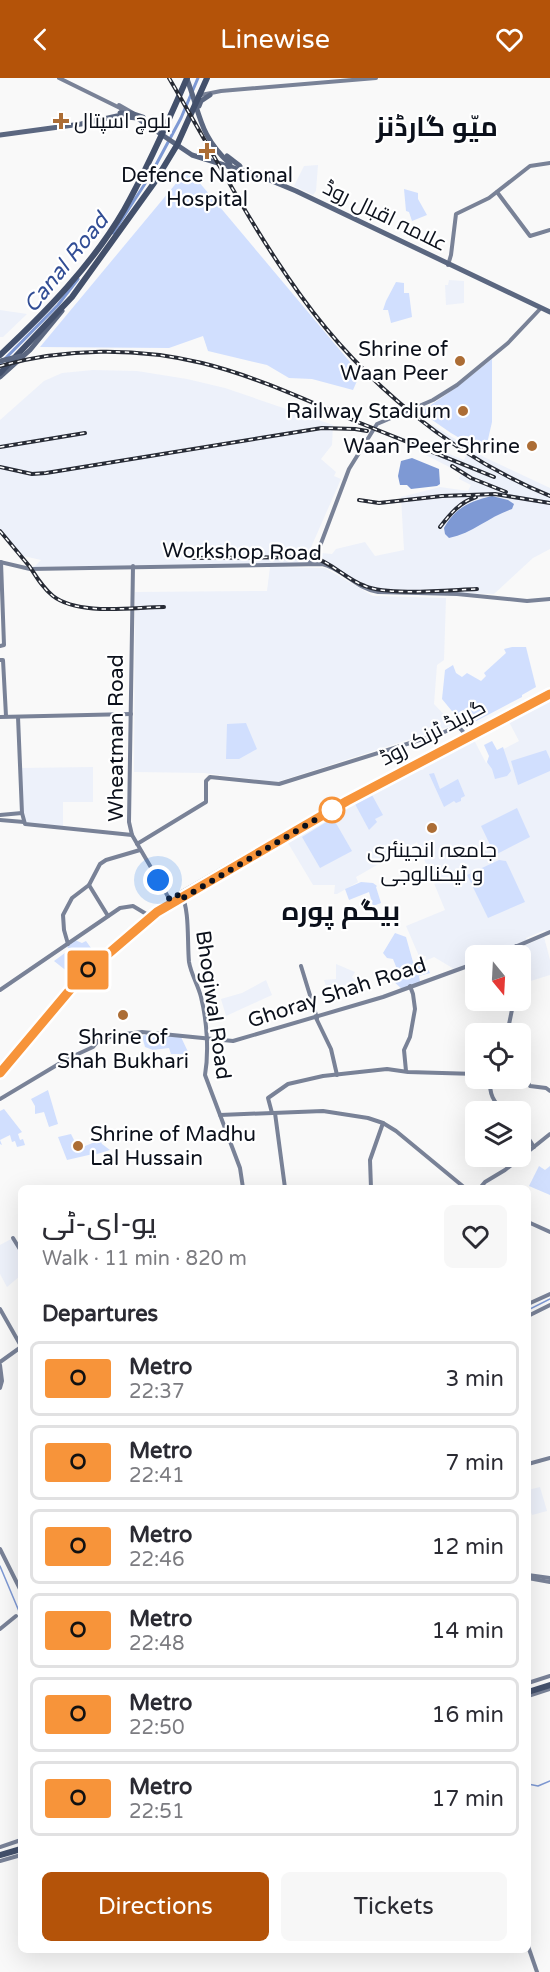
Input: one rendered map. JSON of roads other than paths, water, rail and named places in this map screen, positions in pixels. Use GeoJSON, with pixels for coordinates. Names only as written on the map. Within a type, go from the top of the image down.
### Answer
{"type":"FeatureCollection","features":[{"type":"Feature","properties":{"kind":"highway"},"geometry":{"type":"LineString","coordinates":[[0,372],[72,297],[134,211],[177,144],[205,80]]}},
{"type":"Feature","properties":{"kind":"highway"},"geometry":{"type":"LineString","coordinates":[[0,354],[59,296],[123,210],[143,178],[188,81]]}},
{"type":"Feature","properties":{"kind":"highway"},"geometry":{"type":"LineString","coordinates":[[163,132],[188,81]]}},
{"type":"Feature","properties":{"kind":"highway"},"geometry":{"type":"LineString","coordinates":[[163,132],[180,96]]}},
{"type":"Feature","properties":{"kind":"highway"},"geometry":{"type":"LineString","coordinates":[[177,144],[195,101]]}},
{"type":"Feature","properties":{"kind":"highway"},"geometry":{"type":"LineString","coordinates":[[531,1689],[550,1685]]}},
{"type":"Feature","properties":{"kind":"highway"},"geometry":{"type":"LineString","coordinates":[[0,1853],[18,1848]]}},
{"type":"Feature","properties":{"kind":"main road"},"geometry":{"type":"LineString","coordinates":[[59,78],[95,94]]}},
{"type":"Feature","properties":{"kind":"main road"},"geometry":{"type":"LineString","coordinates":[[64,78],[120,108],[123,112],[136,116],[163,132],[177,144]]}},
{"type":"Feature","properties":{"kind":"main road"},"geometry":{"type":"LineString","coordinates":[[195,101],[226,91],[375,78]]}},
{"type":"Feature","properties":{"kind":"main road"},"geometry":{"type":"LineString","coordinates":[[205,80],[208,91],[212,94]]}},
{"type":"Feature","properties":{"kind":"main road"},"geometry":{"type":"LineString","coordinates":[[188,81],[203,124],[214,144],[240,166]]}},
{"type":"Feature","properties":{"kind":"main road"},"geometry":{"type":"LineString","coordinates":[[195,101],[201,101],[212,94]]}},
{"type":"Feature","properties":{"kind":"main road"},"geometry":{"type":"LineString","coordinates":[[195,101],[202,127],[223,160]]}},
{"type":"Feature","properties":{"kind":"main road"},"geometry":{"type":"LineString","coordinates":[[0,134],[96,120],[123,112]]}},
{"type":"Feature","properties":{"kind":"main road","name":"علامہ اقبال روڈ"},"geometry":{"type":"LineString","coordinates":[[177,144],[223,160],[230,166],[240,166],[278,180],[550,311]]}},
{"type":"Feature","properties":{"kind":"main road","name":"علامہ اقبال روڈ"},"geometry":{"type":"LineString","coordinates":[[177,144],[208,161],[269,179],[327,204]]}},
{"type":"Feature","properties":{"kind":"main road"},"geometry":{"type":"LineString","coordinates":[[449,263],[456,214],[497,192],[530,166],[550,163]]}},
{"type":"Feature","properties":{"kind":"main road"},"geometry":{"type":"LineString","coordinates":[[497,192],[530,236],[550,230]]}},
{"type":"Feature","properties":{"kind":"main road","name":"علامہ اقبال روڈ"},"geometry":{"type":"LineString","coordinates":[[508,291],[550,311]]}},
{"type":"Feature","properties":{"kind":"main road"},"geometry":{"type":"LineString","coordinates":[[0,377],[30,350],[72,297]]}},
{"type":"Feature","properties":{"kind":"main road"},"geometry":{"type":"LineString","coordinates":[[309,564],[320,545],[349,469],[377,424],[416,408],[457,386],[508,343],[541,308]]}},
{"type":"Feature","properties":{"kind":"main road"},"geometry":{"type":"LineString","coordinates":[[0,361],[21,356],[47,330]]}},
{"type":"Feature","properties":{"kind":"main road"},"geometry":{"type":"LineString","coordinates":[[0,562],[4,645],[0,646]]}},
{"type":"Feature","properties":{"kind":"main road","name":"Workshop Road"},"geometry":{"type":"LineString","coordinates":[[0,562],[30,569],[326,565],[357,585],[378,592],[457,594],[527,600],[550,598]]}},
{"type":"Feature","properties":{"kind":"main road","name":"Wheatman Road"},"geometry":{"type":"LineString","coordinates":[[133,566],[129,817],[132,836],[170,900]]}},
{"type":"Feature","properties":{"kind":"main road"},"geometry":{"type":"LineString","coordinates":[[0,660],[3,661],[5,671],[6,716]]}},
{"type":"Feature","properties":{"kind":"main road","name":"گرینڈ ٹرنک روڈ"},"geometry":{"type":"LineString","coordinates":[[345,802],[540,698],[465,734],[380,783]]}},
{"type":"Feature","properties":{"kind":"main road"},"geometry":{"type":"LineString","coordinates":[[0,717],[130,714]]}},
{"type":"Feature","properties":{"kind":"main road"},"geometry":{"type":"LineString","coordinates":[[18,717],[24,823]]}},
{"type":"Feature","properties":{"kind":"main road"},"geometry":{"type":"LineString","coordinates":[[137,844],[206,803],[206,781],[210,777],[276,784],[442,733],[458,726],[465,734]]}},
{"type":"Feature","properties":{"kind":"main road"},"geometry":{"type":"LineString","coordinates":[[0,817],[22,813]]}},
{"type":"Feature","properties":{"kind":"main road"},"geometry":{"type":"LineString","coordinates":[[0,1075],[89,971],[150,919],[182,896],[319,816]]}},
{"type":"Feature","properties":{"kind":"main road"},"geometry":{"type":"LineString","coordinates":[[0,817],[24,823],[132,836]]}},
{"type":"Feature","properties":{"kind":"main road"},"geometry":{"type":"LineString","coordinates":[[68,944],[63,915],[72,897],[89,885],[100,864],[140,850]]}},
{"type":"Feature","properties":{"kind":"main road"},"geometry":{"type":"LineString","coordinates":[[89,885],[108,916]]}},
{"type":"Feature","properties":{"kind":"main road"},"geometry":{"type":"LineString","coordinates":[[0,1069],[83,971],[148,915],[170,900],[182,896]]}},
{"type":"Feature","properties":{"kind":"main road","name":"Bhogiwal Road"},"geometry":{"type":"LineString","coordinates":[[182,896],[189,962],[201,1000],[206,1038],[205,1075],[240,1168],[243,1185]]}},
{"type":"Feature","properties":{"kind":"main road"},"geometry":{"type":"LineString","coordinates":[[0,990],[120,908],[138,907],[148,915]]}},
{"type":"Feature","properties":{"kind":"main road"},"geometry":{"type":"LineString","coordinates":[[518,945],[550,932]]}},
{"type":"Feature","properties":{"kind":"main road"},"geometry":{"type":"LineString","coordinates":[[301,966],[317,1018],[331,1049],[337,1075]]}},
{"type":"Feature","properties":{"kind":"main road","name":"Ghoray Shah Road"},"geometry":{"type":"LineString","coordinates":[[0,1099],[67,1059],[93,1047],[98,1041],[116,1035],[142,1032],[233,1041],[317,1018],[465,967]]}},
{"type":"Feature","properties":{"kind":"main road"},"geometry":{"type":"LineString","coordinates":[[406,1071],[404,1050],[410,1037],[415,1010],[410,986]]}},
{"type":"Feature","properties":{"kind":"main road"},"geometry":{"type":"LineString","coordinates":[[285,1185],[273,1113],[268,1098],[288,1084],[323,1076],[387,1069],[465,1074]]}},
{"type":"Feature","properties":{"kind":"main road"},"geometry":{"type":"LineString","coordinates":[[531,1086],[546,1088],[550,1091]]}},
{"type":"Feature","properties":{"kind":"main road"},"geometry":{"type":"LineString","coordinates":[[220,1115],[330,1112],[359,1116],[382,1123],[396,1131],[461,1185]]}},
{"type":"Feature","properties":{"kind":"main road"},"geometry":{"type":"LineString","coordinates":[[371,1185],[370,1160],[382,1123]]}},
{"type":"Feature","properties":{"kind":"main road"},"geometry":{"type":"LineString","coordinates":[[482,1185],[550,1134]]}},
{"type":"Feature","properties":{"kind":"main road"},"geometry":{"type":"LineString","coordinates":[[531,1143],[534,1148]]}},
{"type":"Feature","properties":{"kind":"main road"},"geometry":{"type":"LineString","coordinates":[[531,1223],[550,1232]]}},
{"type":"Feature","properties":{"kind":"main road"},"geometry":{"type":"LineString","coordinates":[[13,1238],[18,1246]]}},
{"type":"Feature","properties":{"kind":"main road"},"geometry":{"type":"LineString","coordinates":[[531,1303],[550,1294]]}},
{"type":"Feature","properties":{"kind":"main road"},"geometry":{"type":"LineString","coordinates":[[531,1314],[550,1305]]}},
{"type":"Feature","properties":{"kind":"main road"},"geometry":{"type":"LineString","coordinates":[[0,1309],[18,1341]]}},
{"type":"Feature","properties":{"kind":"main road"},"geometry":{"type":"LineString","coordinates":[[0,1388],[2,1381],[0,1364],[18,1349]]}},
{"type":"Feature","properties":{"kind":"main road"},"geometry":{"type":"LineString","coordinates":[[531,1463],[550,1458]]}},
{"type":"Feature","properties":{"kind":"main road"},"geometry":{"type":"LineString","coordinates":[[0,1548],[18,1585]]}},
{"type":"Feature","properties":{"kind":"main road"},"geometry":{"type":"LineString","coordinates":[[531,1577],[550,1580]]}},
{"type":"Feature","properties":{"kind":"main road"},"geometry":{"type":"LineString","coordinates":[[0,1629],[16,1616]]}},
{"type":"Feature","properties":{"kind":"main road"},"geometry":{"type":"LineString","coordinates":[[531,1688],[550,1677]]}},
{"type":"Feature","properties":{"kind":"main road"},"geometry":{"type":"LineString","coordinates":[[0,1847],[18,1841]]}},
{"type":"Feature","properties":{"kind":"main road"},"geometry":{"type":"LineString","coordinates":[[0,1861],[18,1856]]}},
{"type":"Feature","properties":{"kind":"main road"},"geometry":{"type":"LineString","coordinates":[[530,1953],[537,1972]]}},
{"type":"Feature","properties":{"kind":"water"},"geometry":{"type":"Polygon","coordinates":[[[412,458],[439,469],[440,484],[411,489],[407,485],[400,485],[398,476],[401,461],[412,458]]]}},
{"type":"Feature","properties":{"kind":"water"},"geometry":{"type":"Polygon","coordinates":[[[492,496],[508,500],[514,504],[512,509],[458,536],[449,538],[445,534],[444,528],[458,510],[477,500],[492,496]]]}},
{"type":"Feature","properties":{"kind":"waterway","name":"Canal Road"},"geometry":{"type":"LineString","coordinates":[[113,233],[150,176],[181,118],[198,78]]}},
{"type":"Feature","properties":{"kind":"waterway","name":"Canal Road"},"geometry":{"type":"LineString","coordinates":[[0,364],[58,305],[78,279]]}},
{"type":"Feature","properties":{"kind":"waterway"},"geometry":{"type":"LineString","coordinates":[[531,1308],[550,1299]]}},
{"type":"Feature","properties":{"kind":"waterway"},"geometry":{"type":"LineString","coordinates":[[0,1566],[18,1609]]}},
{"type":"Feature","properties":{"kind":"waterway"},"geometry":{"type":"LineString","coordinates":[[531,1785],[538,1786],[550,1781]]}},
{"type":"Feature","properties":{"kind":"tunnel"},"geometry":{"type":"LineString","coordinates":[[539,696],[550,691]]}},
{"type":"Feature","properties":{"kind":"tunnel"},"geometry":{"type":"LineString","coordinates":[[540,700],[550,695]]}},
{"type":"Feature","properties":{"kind":"tunnel"},"geometry":{"type":"LineString","coordinates":[[318,814],[344,800]]}},
{"type":"Feature","properties":{"kind":"tunnel"},"geometry":{"type":"LineString","coordinates":[[320,818],[346,804]]}},
{"type":"Feature","properties":{"kind":"railway"},"geometry":{"type":"LineString","coordinates":[[169,78],[283,270],[325,328],[352,358],[381,387],[444,438],[478,460],[550,496]]}},
{"type":"Feature","properties":{"kind":"railway"},"geometry":{"type":"LineString","coordinates":[[0,366],[50,356],[101,352],[152,354],[202,363],[280,389],[494,477]]}},
{"type":"Feature","properties":{"kind":"railway"},"geometry":{"type":"LineString","coordinates":[[0,467],[32,474],[46,473],[322,428],[367,431]]}},
{"type":"Feature","properties":{"kind":"railway"},"geometry":{"type":"LineString","coordinates":[[0,447],[85,433]]}},
{"type":"Feature","properties":{"kind":"railway"},"geometry":{"type":"LineString","coordinates":[[452,466],[471,478],[506,492]]}},
{"type":"Feature","properties":{"kind":"railway"},"geometry":{"type":"LineString","coordinates":[[359,500],[379,503],[442,496],[495,494],[550,503]]}},
{"type":"Feature","properties":{"kind":"railway"},"geometry":{"type":"LineString","coordinates":[[440,527],[460,505],[476,497]]}},
{"type":"Feature","properties":{"kind":"railway"},"geometry":{"type":"LineString","coordinates":[[0,531],[46,590],[64,602],[77,606],[107,609],[164,607]]}},
{"type":"Feature","properties":{"kind":"railway"},"geometry":{"type":"LineString","coordinates":[[191,558],[313,557],[358,583],[376,589],[420,592],[477,589]]}},
{"type":"Feature","properties":{"kind":"railway"},"geometry":{"type":"LineString","coordinates":[[0,1073],[80,978],[138,926],[163,908],[347,801],[550,694]]}},
{"type":"Feature","properties":{"kind":"metro line","name":"O"},"geometry":{"type":"LineString","coordinates":[[0,1073],[80,978],[138,926],[170,903],[347,801],[550,694]]}},
{"type":"Feature","properties":{"kind":"place","name":"بلوچ اسپتال"},"geometry":{"type":"Point","coordinates":[61,121]}},
{"type":"Feature","properties":{"kind":"place","name":"Defence National Hospital"},"geometry":{"type":"Point","coordinates":[207,151]}},
{"type":"Feature","properties":{"kind":"place","name":"Shrine of Waan Peer"},"geometry":{"type":"Point","coordinates":[460,361]}},
{"type":"Feature","properties":{"kind":"place","name":"Railway Stadium"},"geometry":{"type":"Point","coordinates":[463,411]}},
{"type":"Feature","properties":{"kind":"place","name":"Waan Peer Shrine"},"geometry":{"type":"Point","coordinates":[532,446]}},
{"type":"Feature","properties":{"kind":"place","name":"جامعہ انجینئری و ٹیکنالوجی"},"geometry":{"type":"Point","coordinates":[432,828]}},
{"type":"Feature","properties":{"kind":"place","name":"Shrine of Shah Bukhari"},"geometry":{"type":"Point","coordinates":[123,1015]}},
{"type":"Feature","properties":{"kind":"place","name":"Shrine of Madhu Lal Hussain"},"geometry":{"type":"Point","coordinates":[78,1146]}},
{"type":"Feature","properties":{"kind":"district","name":"میّو گارڈنز"},"geometry":{"type":"Point","coordinates":[437,127]}},
{"type":"Feature","properties":{"kind":"district","name":"بیگم پورہ"},"geometry":{"type":"Point","coordinates":[341,911]}}]}
